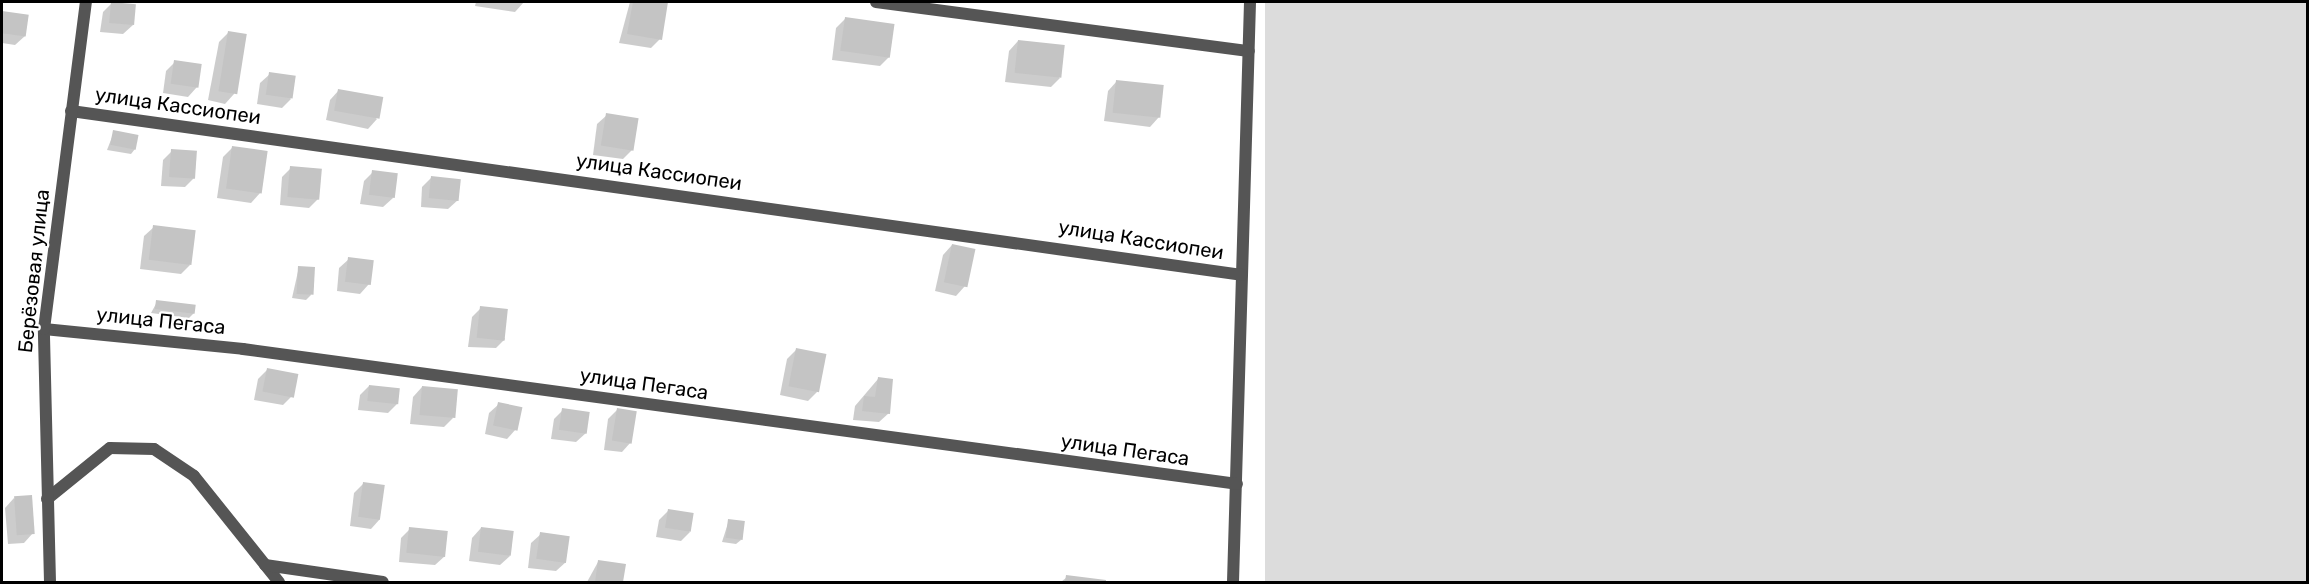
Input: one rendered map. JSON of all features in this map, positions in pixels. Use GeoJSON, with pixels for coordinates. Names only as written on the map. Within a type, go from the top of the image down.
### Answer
{"type":"FeatureCollection","features":[{"type":"Feature","properties":{"kind":"street","name":"Берёзовая улица"},"geometry":{"type":"LineString","coordinates":[[50,582],[45,329],[86,2]]}},
{"type":"Feature","properties":{"kind":"street"},"geometry":{"type":"LineString","coordinates":[[876,2],[1249,51]]}},
{"type":"Feature","properties":{"kind":"street"},"geometry":{"type":"LineString","coordinates":[[1233,582],[1250,2]]}},
{"type":"Feature","properties":{"kind":"street","name":"улица Кассиопеи"},"geometry":{"type":"LineString","coordinates":[[71,111],[1242,275]]}},
{"type":"Feature","properties":{"kind":"street","name":"улица Пегаса"},"geometry":{"type":"LineString","coordinates":[[45,329],[243,349],[1237,484]]}},
{"type":"Feature","properties":{"kind":"street"},"geometry":{"type":"LineString","coordinates":[[47,500],[110,448],[154,449],[194,476],[279,582]]}},
{"type":"Feature","properties":{"kind":"street"},"geometry":{"type":"LineString","coordinates":[[265,566],[383,582]]}},
{"type":"Feature","properties":{"kind":"shaded area"},"geometry":{"type":"Polygon","coordinates":[[[1265,2],[2307,2],[2307,582],[1265,582],[1265,2]]]}},
{"type":"Feature","properties":{"kind":"building"},"geometry":{"type":"Polygon","coordinates":[[[111,2],[136,4],[134,25],[109,23],[111,2]]]}},
{"type":"Feature","properties":{"kind":"building"},"geometry":{"type":"Polygon","coordinates":[[[633,2],[668,2],[662,40],[627,34],[633,2]]]}},
{"type":"Feature","properties":{"kind":"building"},"geometry":{"type":"Polygon","coordinates":[[[2,11],[29,15],[26,37],[2,33],[2,11]]]}},
{"type":"Feature","properties":{"kind":"building"},"geometry":{"type":"Polygon","coordinates":[[[845,17],[895,24],[890,58],[840,51],[845,17]]]}},
{"type":"Feature","properties":{"kind":"building"},"geometry":{"type":"Polygon","coordinates":[[[228,31],[247,34],[237,94],[218,91],[228,31]]]}},
{"type":"Feature","properties":{"kind":"building"},"geometry":{"type":"Polygon","coordinates":[[[1018,40],[1065,45],[1061,78],[1015,73],[1018,40]]]}},
{"type":"Feature","properties":{"kind":"building"},"geometry":{"type":"Polygon","coordinates":[[[174,60],[202,64],[198,88],[171,84],[174,60]]]}},
{"type":"Feature","properties":{"kind":"building"},"geometry":{"type":"Polygon","coordinates":[[[269,72],[296,76],[293,99],[266,95],[269,72]]]}},
{"type":"Feature","properties":{"kind":"building"},"geometry":{"type":"Polygon","coordinates":[[[1116,80],[1164,85],[1160,118],[1113,113],[1116,80]]]}},
{"type":"Feature","properties":{"kind":"building"},"geometry":{"type":"Polygon","coordinates":[[[338,89],[383,97],[379,119],[334,111],[338,89]]]}},
{"type":"Feature","properties":{"kind":"building"},"geometry":{"type":"Polygon","coordinates":[[[606,113],[639,118],[633,151],[601,146],[606,113]]]}},
{"type":"Feature","properties":{"kind":"building"},"geometry":{"type":"Polygon","coordinates":[[[113,130],[139,135],[136,150],[110,145],[113,130]]]}},
{"type":"Feature","properties":{"kind":"building"},"geometry":{"type":"Polygon","coordinates":[[[232,146],[268,151],[262,194],[226,189],[232,146]]]}},
{"type":"Feature","properties":{"kind":"building"},"geometry":{"type":"Polygon","coordinates":[[[171,149],[197,151],[195,179],[169,177],[171,149]]]}},
{"type":"Feature","properties":{"kind":"building"},"geometry":{"type":"Polygon","coordinates":[[[290,166],[322,169],[319,200],[287,197],[290,166]]]}},
{"type":"Feature","properties":{"kind":"building"},"geometry":{"type":"Polygon","coordinates":[[[372,170],[398,173],[395,198],[369,195],[372,170]]]}},
{"type":"Feature","properties":{"kind":"building"},"geometry":{"type":"Polygon","coordinates":[[[431,176],[461,179],[459,201],[429,198],[431,176]]]}},
{"type":"Feature","properties":{"kind":"building"},"geometry":{"type":"Polygon","coordinates":[[[153,225],[196,230],[191,265],[149,260],[153,225]]]}},
{"type":"Feature","properties":{"kind":"building"},"geometry":{"type":"Polygon","coordinates":[[[952,244],[975,249],[967,287],[944,282],[952,244]]]}},
{"type":"Feature","properties":{"kind":"building"},"geometry":{"type":"Polygon","coordinates":[[[348,257],[374,260],[371,285],[345,282],[348,257]]]}},
{"type":"Feature","properties":{"kind":"building"},"geometry":{"type":"Polygon","coordinates":[[[298,266],[315,267],[314,295],[297,294],[298,266]]]}},
{"type":"Feature","properties":{"kind":"building"},"geometry":{"type":"Polygon","coordinates":[[[156,300],[196,305],[195,314],[155,309],[156,300]]]}},
{"type":"Feature","properties":{"kind":"building"},"geometry":{"type":"Polygon","coordinates":[[[480,306],[508,309],[505,341],[477,338],[480,306]]]}},
{"type":"Feature","properties":{"kind":"building"},"geometry":{"type":"Polygon","coordinates":[[[796,348],[826,354],[819,392],[789,386],[796,348]]]}},
{"type":"Feature","properties":{"kind":"building"},"geometry":{"type":"Polygon","coordinates":[[[267,368],[298,374],[294,398],[262,392],[267,368]]]}},
{"type":"Feature","properties":{"kind":"building"},"geometry":{"type":"Polygon","coordinates":[[[878,377],[893,379],[890,414],[862,411],[864,396],[875,397],[878,377]]]}},
{"type":"Feature","properties":{"kind":"building"},"geometry":{"type":"Polygon","coordinates":[[[369,385],[400,388],[398,404],[367,401],[369,385]]]}},
{"type":"Feature","properties":{"kind":"building"},"geometry":{"type":"Polygon","coordinates":[[[422,386],[458,389],[455,418],[419,415],[422,386]]]}},
{"type":"Feature","properties":{"kind":"building"},"geometry":{"type":"Polygon","coordinates":[[[498,402],[522,407],[517,431],[493,425],[498,402]]]}},
{"type":"Feature","properties":{"kind":"building"},"geometry":{"type":"Polygon","coordinates":[[[562,408],[590,412],[587,434],[559,430],[562,408]]]}},
{"type":"Feature","properties":{"kind":"building"},"geometry":{"type":"Polygon","coordinates":[[[617,408],[637,411],[632,444],[612,441],[617,408]]]}},
{"type":"Feature","properties":{"kind":"building"},"geometry":{"type":"Polygon","coordinates":[[[363,482],[385,485],[380,520],[358,517],[363,482]]]}},
{"type":"Feature","properties":{"kind":"building"},"geometry":{"type":"Polygon","coordinates":[[[32,495],[35,534],[17,535],[14,496],[32,495]]]}},
{"type":"Feature","properties":{"kind":"building"},"geometry":{"type":"Polygon","coordinates":[[[668,509],[694,513],[691,532],[665,528],[668,509]]]}},
{"type":"Feature","properties":{"kind":"building"},"geometry":{"type":"Polygon","coordinates":[[[728,519],[745,521],[743,540],[726,538],[728,519]]]}},
{"type":"Feature","properties":{"kind":"building"},"geometry":{"type":"Polygon","coordinates":[[[409,527],[448,531],[445,557],[406,553],[409,527]]]}},
{"type":"Feature","properties":{"kind":"building"},"geometry":{"type":"Polygon","coordinates":[[[481,527],[514,531],[511,556],[478,552],[481,527]]]}},
{"type":"Feature","properties":{"kind":"building"},"geometry":{"type":"Polygon","coordinates":[[[540,532],[570,536],[566,563],[536,559],[540,532]]]}},
{"type":"Feature","properties":{"kind":"building"},"geometry":{"type":"Polygon","coordinates":[[[598,560],[626,564],[623,582],[595,582],[598,560]]]}},
{"type":"Feature","properties":{"kind":"building"},"geometry":{"type":"Polygon","coordinates":[[[1066,575],[1106,580],[1106,582],[1065,582],[1066,575]]]}}]}
